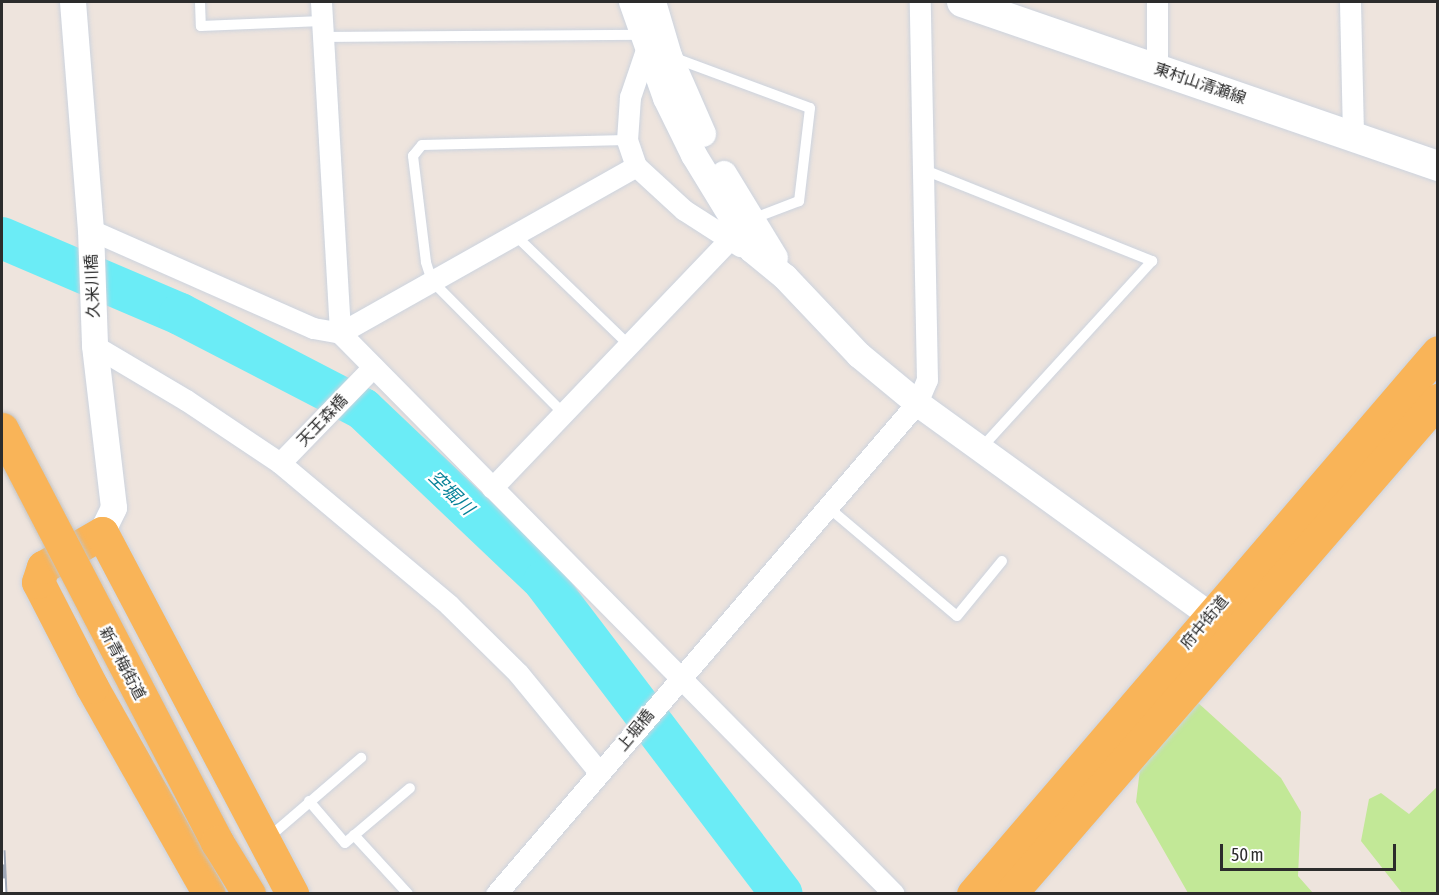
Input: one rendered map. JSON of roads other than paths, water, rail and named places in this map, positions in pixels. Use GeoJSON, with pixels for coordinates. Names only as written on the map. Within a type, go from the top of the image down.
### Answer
{"type":"FeatureCollection","features":[{"type":"Feature","properties":{"kind":"main road","name":"東村山清瀬線"},"geometry":{"type":"LineString","coordinates":[[962,2],[1353,135],[1437,166]]}},
{"type":"Feature","properties":{"kind":"main road","name":"府中街道"},"geometry":{"type":"LineString","coordinates":[[1010,894],[1437,352]]}},
{"type":"Feature","properties":{"kind":"main road","name":"府中街道"},"geometry":{"type":"LineString","coordinates":[[973,894],[1222,624],[1437,400]]}},
{"type":"Feature","properties":{"kind":"main road","name":"新青梅街道"},"geometry":{"type":"LineString","coordinates":[[2,429],[217,842],[249,894]]}},
{"type":"Feature","properties":{"kind":"main road"},"geometry":{"type":"LineString","coordinates":[[209,894],[92,687],[38,582],[43,567],[102,533],[292,894]]}},
{"type":"Feature","properties":{"kind":"street","name":"久米川橋"},"geometry":{"type":"LineString","coordinates":[[73,2],[91,234],[94,339],[114,508],[102,533]]}},
{"type":"Feature","properties":{"kind":"street"},"geometry":{"type":"LineString","coordinates":[[632,2],[694,155],[752,250],[785,278],[826,324],[917,403],[1222,624]]}},
{"type":"Feature","properties":{"kind":"street"},"geometry":{"type":"LineString","coordinates":[[653,2],[652,47],[630,97],[627,140],[636,166],[684,210],[728,241],[752,250]]}},
{"type":"Feature","properties":{"kind":"street"},"geometry":{"type":"LineString","coordinates":[[917,403],[927,380],[920,2]]}},
{"type":"Feature","properties":{"kind":"street"},"geometry":{"type":"LineString","coordinates":[[1157,2],[1157,68]]}},
{"type":"Feature","properties":{"kind":"street"},"geometry":{"type":"LineString","coordinates":[[1350,2],[1353,135]]}},
{"type":"Feature","properties":{"kind":"street"},"geometry":{"type":"LineString","coordinates":[[322,20],[340,333]]}},
{"type":"Feature","properties":{"kind":"street"},"geometry":{"type":"LineString","coordinates":[[652,47],[785,278]]}},
{"type":"Feature","properties":{"kind":"street"},"geometry":{"type":"LineString","coordinates":[[340,333],[636,166]]}},
{"type":"Feature","properties":{"kind":"street"},"geometry":{"type":"LineString","coordinates":[[91,234],[313,328],[340,333],[492,488],[672,686],[894,894]]}},
{"type":"Feature","properties":{"kind":"street"},"geometry":{"type":"LineString","coordinates":[[492,488],[728,241]]}},
{"type":"Feature","properties":{"kind":"street"},"geometry":{"type":"LineString","coordinates":[[94,339],[186,400],[284,459],[449,605],[518,673],[601,769]]}},
{"type":"Feature","properties":{"kind":"street","name":"天王森橋"},"geometry":{"type":"LineString","coordinates":[[284,459],[373,367]]}},
{"type":"Feature","properties":{"kind":"street","name":"上堀橋"},"geometry":{"type":"LineString","coordinates":[[496,894],[917,403]]}},
{"type":"Feature","properties":{"kind":"lane"},"geometry":{"type":"LineString","coordinates":[[200,2],[201,26],[322,20],[652,47],[810,108],[799,201],[752,219]]}},
{"type":"Feature","properties":{"kind":"lane"},"geometry":{"type":"LineString","coordinates":[[563,413],[432,281],[426,262],[413,156],[422,145],[627,140]]}},
{"type":"Feature","properties":{"kind":"lane"},"geometry":{"type":"LineString","coordinates":[[922,169],[1152,261],[981,448]]}},
{"type":"Feature","properties":{"kind":"lane"},"geometry":{"type":"LineString","coordinates":[[515,235],[629,345]]}},
{"type":"Feature","properties":{"kind":"lane"},"geometry":{"type":"LineString","coordinates":[[829,508],[957,616],[1002,561]]}},
{"type":"Feature","properties":{"kind":"lane"},"geometry":{"type":"LineString","coordinates":[[264,841],[361,758]]}},
{"type":"Feature","properties":{"kind":"lane"},"geometry":{"type":"LineString","coordinates":[[309,801],[345,843],[410,788]]}},
{"type":"Feature","properties":{"kind":"lane"},"geometry":{"type":"LineString","coordinates":[[354,835],[408,894]]}},
{"type":"Feature","properties":{"kind":"waterway","name":"空堀川"},"geometry":{"type":"LineString","coordinates":[[2,238],[180,314],[363,409],[544,581],[782,894]]}},
{"type":"Feature","properties":{"kind":"railway"},"geometry":{"type":"LineString","coordinates":[[2,850],[4,894]]}}]}
